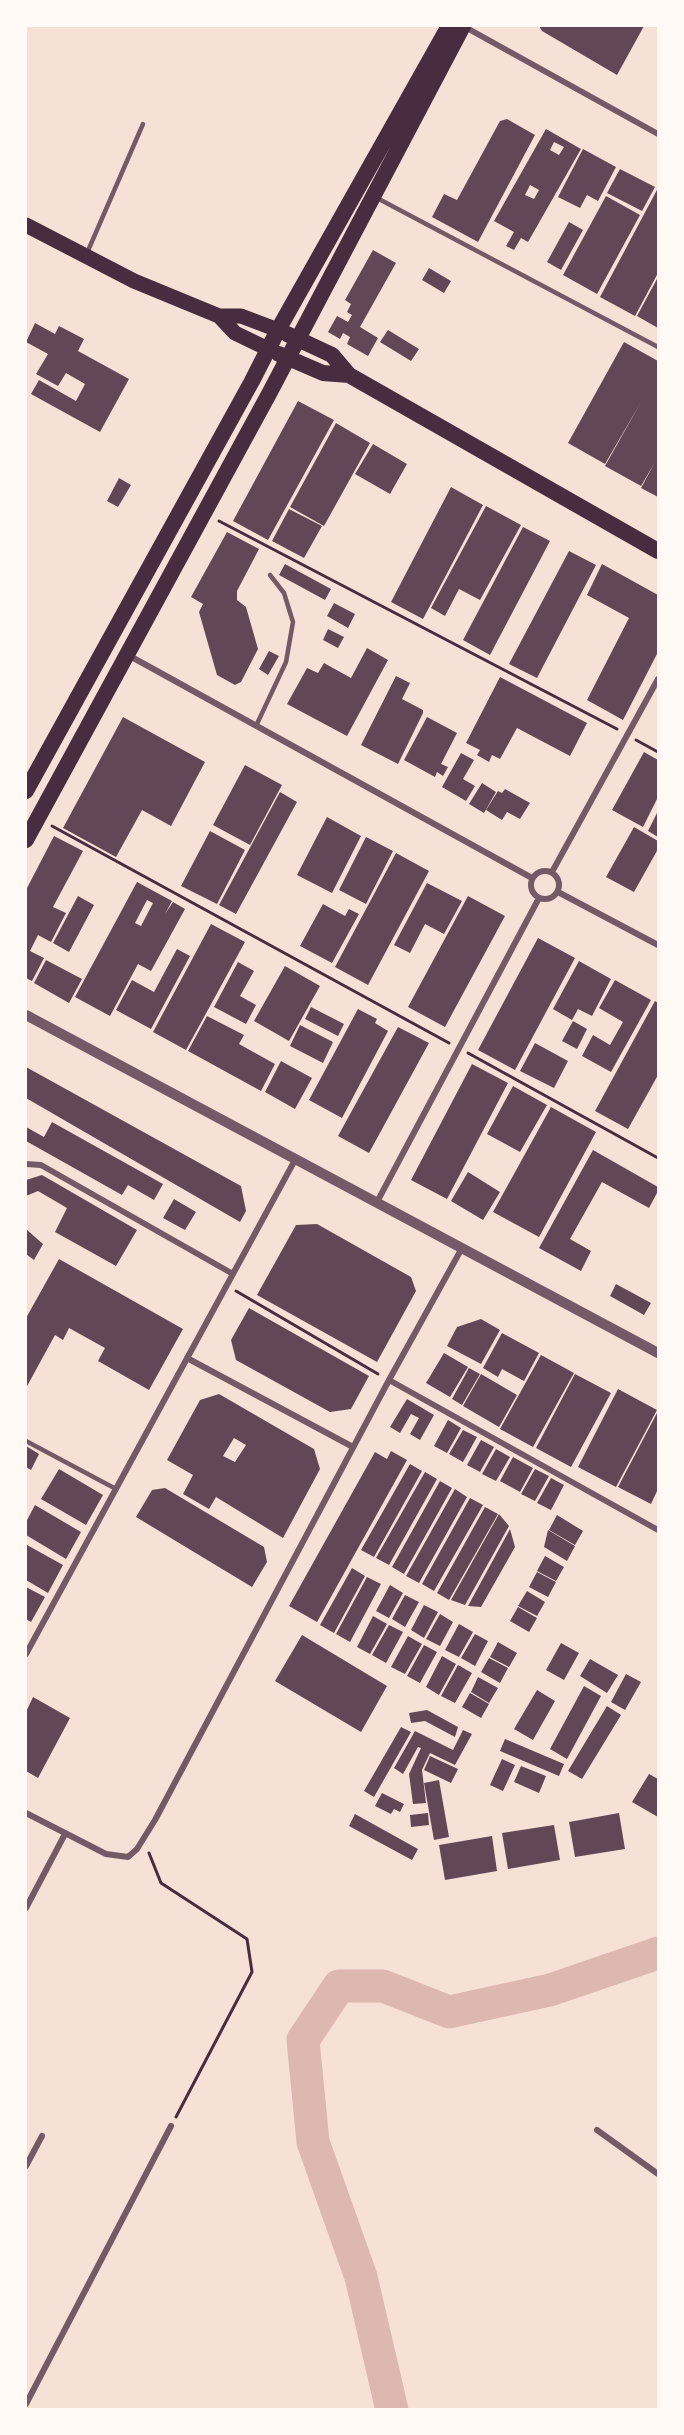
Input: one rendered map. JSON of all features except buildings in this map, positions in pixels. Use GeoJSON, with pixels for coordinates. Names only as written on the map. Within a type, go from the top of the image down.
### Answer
{"type":"FeatureCollection","features":[{"type":"Feature","properties":{"kind":"highway"},"geometry":{"type":"LineString","coordinates":[[26,791],[278,330],[449,26]]}},
{"type":"Feature","properties":{"kind":"highway"},"geometry":{"type":"LineString","coordinates":[[26,840],[205,513],[463,26]]}},
{"type":"Feature","properties":{"kind":"highway"},"geometry":{"type":"LineString","coordinates":[[278,330],[332,355],[349,375],[658,551]]}},
{"type":"Feature","properties":{"kind":"highway"},"geometry":{"type":"LineString","coordinates":[[268,349],[323,373],[349,375]]}},
{"type":"Feature","properties":{"kind":"main road"},"geometry":{"type":"LineString","coordinates":[[26,225],[134,281],[219,316],[242,316],[278,330]]}},
{"type":"Feature","properties":{"kind":"main road"},"geometry":{"type":"LineString","coordinates":[[219,316],[235,333],[268,349]]}},
{"type":"Feature","properties":{"kind":"street"},"geometry":{"type":"LineString","coordinates":[[463,26],[658,132]]}},
{"type":"Feature","properties":{"kind":"street"},"geometry":{"type":"LineString","coordinates":[[128,655],[532,878]]}},
{"type":"Feature","properties":{"kind":"street"},"geometry":{"type":"LineString","coordinates":[[552,872],[658,679]]}},
{"type":"Feature","properties":{"kind":"street"},"geometry":{"type":"LineString","coordinates":[[543,870],[552,872],[560,883],[558,892],[552,898],[539,898],[531,887],[532,878],[543,870]]}},
{"type":"Feature","properties":{"kind":"street"},"geometry":{"type":"LineString","coordinates":[[558,892],[658,945]]}},
{"type":"Feature","properties":{"kind":"street"},"geometry":{"type":"LineString","coordinates":[[377,1202],[539,898]]}},
{"type":"Feature","properties":{"kind":"street"},"geometry":{"type":"LineString","coordinates":[[26,1015],[658,1353]]}},
{"type":"Feature","properties":{"kind":"street"},"geometry":{"type":"LineString","coordinates":[[26,1654],[295,1160]]}},
{"type":"Feature","properties":{"kind":"street"},"geometry":{"type":"LineString","coordinates":[[26,1164],[41,1166],[233,1275]]}},
{"type":"Feature","properties":{"kind":"street"},"geometry":{"type":"LineString","coordinates":[[26,1813],[106,1854],[128,1857],[144,1840],[353,1447],[462,1248]]}},
{"type":"Feature","properties":{"kind":"street"},"geometry":{"type":"LineString","coordinates":[[187,1358],[353,1447]]}},
{"type":"Feature","properties":{"kind":"street"},"geometry":{"type":"LineString","coordinates":[[389,1380],[658,1530]]}},
{"type":"Feature","properties":{"kind":"street"},"geometry":{"type":"LineString","coordinates":[[26,1908],[65,1834]]}},
{"type":"Feature","properties":{"kind":"street"},"geometry":{"type":"LineString","coordinates":[[26,2404],[171,2126]]}},
{"type":"Feature","properties":{"kind":"street"},"geometry":{"type":"LineString","coordinates":[[597,2130],[658,2174]]}},
{"type":"Feature","properties":{"kind":"street"},"geometry":{"type":"LineString","coordinates":[[26,2166],[42,2136]]}},
{"type":"Feature","properties":{"kind":"lane"},"geometry":{"type":"LineString","coordinates":[[86,256],[143,124]]}},
{"type":"Feature","properties":{"kind":"lane"},"geometry":{"type":"LineString","coordinates":[[373,196],[658,347]]}},
{"type":"Feature","properties":{"kind":"lane"},"geometry":{"type":"LineString","coordinates":[[256,726],[286,662],[293,622],[284,592],[270,575]]}},
{"type":"Feature","properties":{"kind":"lane"},"geometry":{"type":"LineString","coordinates":[[26,1441],[116,1489]]}},
{"type":"Feature","properties":{"kind":"path"},"geometry":{"type":"LineString","coordinates":[[205,513],[658,752]]}},
{"type":"Feature","properties":{"kind":"path"},"geometry":{"type":"LineString","coordinates":[[38,818],[658,1158]]}},
{"type":"Feature","properties":{"kind":"path"},"geometry":{"type":"LineString","coordinates":[[227,1286],[389,1380]]}},
{"type":"Feature","properties":{"kind":"path"},"geometry":{"type":"LineString","coordinates":[[144,1840],[161,1883],[247,1939],[252,1972],[171,2126]]}},
{"type":"Feature","properties":{"kind":"waterway"},"geometry":{"type":"LineString","coordinates":[[392,2410],[361,2277],[313,2142],[303,2040],[339,1986],[383,1986],[449,2012],[550,1990],[658,1953]]}}]}
